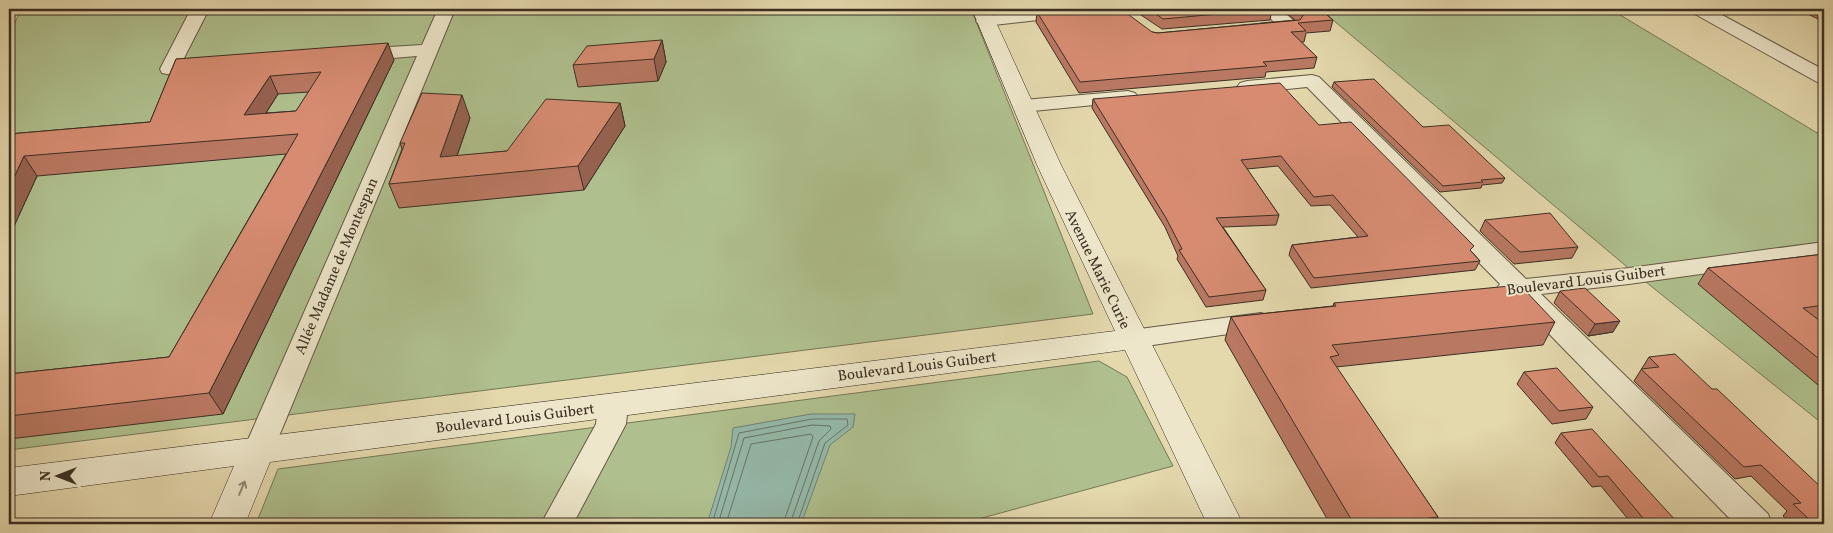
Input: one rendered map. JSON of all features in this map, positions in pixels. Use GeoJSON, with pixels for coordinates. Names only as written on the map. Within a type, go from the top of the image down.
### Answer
{"type":"FeatureCollection","features":[{"type":"Feature","properties":{"kind":"street"},"geometry":{"type":"LineString","coordinates":[[200,9],[169,69],[229,64]]}},
{"type":"Feature","properties":{"kind":"street","name":"Allée Madame de Montespan"},"geometry":{"type":"LineString","coordinates":[[227,524],[446,9]]}},
{"type":"Feature","properties":{"kind":"street"},"geometry":{"type":"LineString","coordinates":[[983,15],[1052,15],[1092,9]]}},
{"type":"Feature","properties":{"kind":"street"},"geometry":{"type":"LineString","coordinates":[[1252,29],[1290,26],[1269,9]]}},
{"type":"Feature","properties":{"kind":"street"},"geometry":{"type":"LineString","coordinates":[[1699,9],[1824,78]]}},
{"type":"Feature","properties":{"kind":"street","name":"Avenue Marie Curie"},"geometry":{"type":"LineString","coordinates":[[983,15],[1023,106],[1132,338],[1225,524]]}},
{"type":"Feature","properties":{"kind":"street"},"geometry":{"type":"LineString","coordinates":[[339,57],[428,50]]}},
{"type":"Feature","properties":{"kind":"street"},"geometry":{"type":"LineString","coordinates":[[1225,89],[1312,81],[1756,524]]}},
{"type":"Feature","properties":{"kind":"street"},"geometry":{"type":"LineString","coordinates":[[1023,106],[1147,96]]}},
{"type":"Feature","properties":{"kind":"street","name":"Boulevard Louis Guibert"},"geometry":{"type":"LineString","coordinates":[[1481,293],[1629,276],[1824,249]]}},
{"type":"Feature","properties":{"kind":"street","name":"Boulevard Louis Guibert"},"geometry":{"type":"LineString","coordinates":[[9,482],[1288,318]]}},
{"type":"Feature","properties":{"kind":"street"},"geometry":{"type":"LineString","coordinates":[[557,524],[611,424],[613,405]]}},
{"type":"Feature","properties":{"kind":"green space"},"geometry":{"type":"Polygon","coordinates":[[[21,9],[971,9],[1093,314],[9,450],[9,37],[21,9]]]}},
{"type":"Feature","properties":{"kind":"green space"},"geometry":{"type":"Polygon","coordinates":[[[1320,9],[1610,9],[1824,137],[1824,425],[1626,266],[1320,9]]]}},
{"type":"Feature","properties":{"kind":"green space"},"geometry":{"type":"Polygon","coordinates":[[[1099,361],[1127,377],[1173,466],[960,524],[256,524],[278,469],[1099,361]]]}},
{"type":"Feature","properties":{"kind":"water"},"geometry":{"type":"Polygon","coordinates":[[[811,414],[855,414],[853,427],[830,445],[801,524],[707,524],[731,447],[733,428],[811,414]]]}},
{"type":"Feature","properties":{"kind":"building"},"geometry":{"type":"Polygon","coordinates":[[[1063,9],[1121,9],[1152,32],[1158,33],[1300,20],[1304,14],[1297,9],[1320,9],[1333,20],[1298,23],[1306,31],[1291,32],[1317,57],[1263,62],[1267,66],[1080,82],[1037,12],[1063,9]]]}},
{"type":"Feature","properties":{"kind":"building"},"geometry":{"type":"Polygon","coordinates":[[[1149,9],[1272,9],[1163,19],[1149,9]]]}},
{"type":"Feature","properties":{"kind":"building"},"geometry":{"type":"Polygon","coordinates":[[[662,40],[654,59],[573,65],[587,46],[662,40]]]}},
{"type":"Feature","properties":{"kind":"building"},"geometry":{"type":"Polygon","coordinates":[[[388,43],[209,393],[9,416],[9,374],[169,357],[298,134],[24,156],[9,188],[9,134],[150,122],[176,59],[388,43]],[[321,72],[270,76],[244,115],[296,111],[321,72]]]}},
{"type":"Feature","properties":{"kind":"building"},"geometry":{"type":"Polygon","coordinates":[[[1374,79],[1423,127],[1449,125],[1505,178],[1443,186],[1334,82],[1374,79]]]}},
{"type":"Feature","properties":{"kind":"building"},"geometry":{"type":"Polygon","coordinates":[[[1280,83],[1319,125],[1351,122],[1474,246],[1470,250],[1480,261],[1314,278],[1292,245],[1368,236],[1333,195],[1314,197],[1281,156],[1241,160],[1279,215],[1216,218],[1266,290],[1209,297],[1179,250],[1182,249],[1166,218],[1093,99],[1280,83]]]}},
{"type":"Feature","properties":{"kind":"building"},"geometry":{"type":"Polygon","coordinates":[[[422,93],[462,95],[440,157],[507,151],[546,99],[620,103],[578,166],[389,184],[405,143],[400,143],[422,93]]]}},
{"type":"Feature","properties":{"kind":"building"},"geometry":{"type":"Polygon","coordinates":[[[1550,213],[1578,247],[1520,252],[1485,220],[1550,213]]]}},
{"type":"Feature","properties":{"kind":"building"},"geometry":{"type":"Polygon","coordinates":[[[1824,254],[1824,305],[1803,308],[1824,324],[1824,363],[1708,268],[1824,254]]]}},
{"type":"Feature","properties":{"kind":"building"},"geometry":{"type":"Polygon","coordinates":[[[1520,285],[1555,322],[1332,345],[1339,355],[1330,357],[1438,517],[1385,524],[1354,524],[1231,317],[1336,306],[1334,303],[1520,285]]]}},
{"type":"Feature","properties":{"kind":"building"},"geometry":{"type":"Polygon","coordinates":[[[1585,288],[1620,321],[1595,324],[1560,291],[1585,288]]]}},
{"type":"Feature","properties":{"kind":"building"},"geometry":{"type":"Polygon","coordinates":[[[1675,354],[1712,389],[1717,389],[1824,490],[1824,524],[1814,524],[1793,504],[1801,503],[1761,465],[1744,467],[1641,369],[1659,367],[1649,357],[1675,354]]]}},
{"type":"Feature","properties":{"kind":"building"},"geometry":{"type":"Polygon","coordinates":[[[1557,368],[1593,407],[1559,411],[1524,372],[1557,368]]]}},
{"type":"Feature","properties":{"kind":"building"},"geometry":{"type":"Polygon","coordinates":[[[1592,429],[1677,522],[1648,524],[1608,476],[1599,477],[1561,433],[1592,429]]]}}]}
